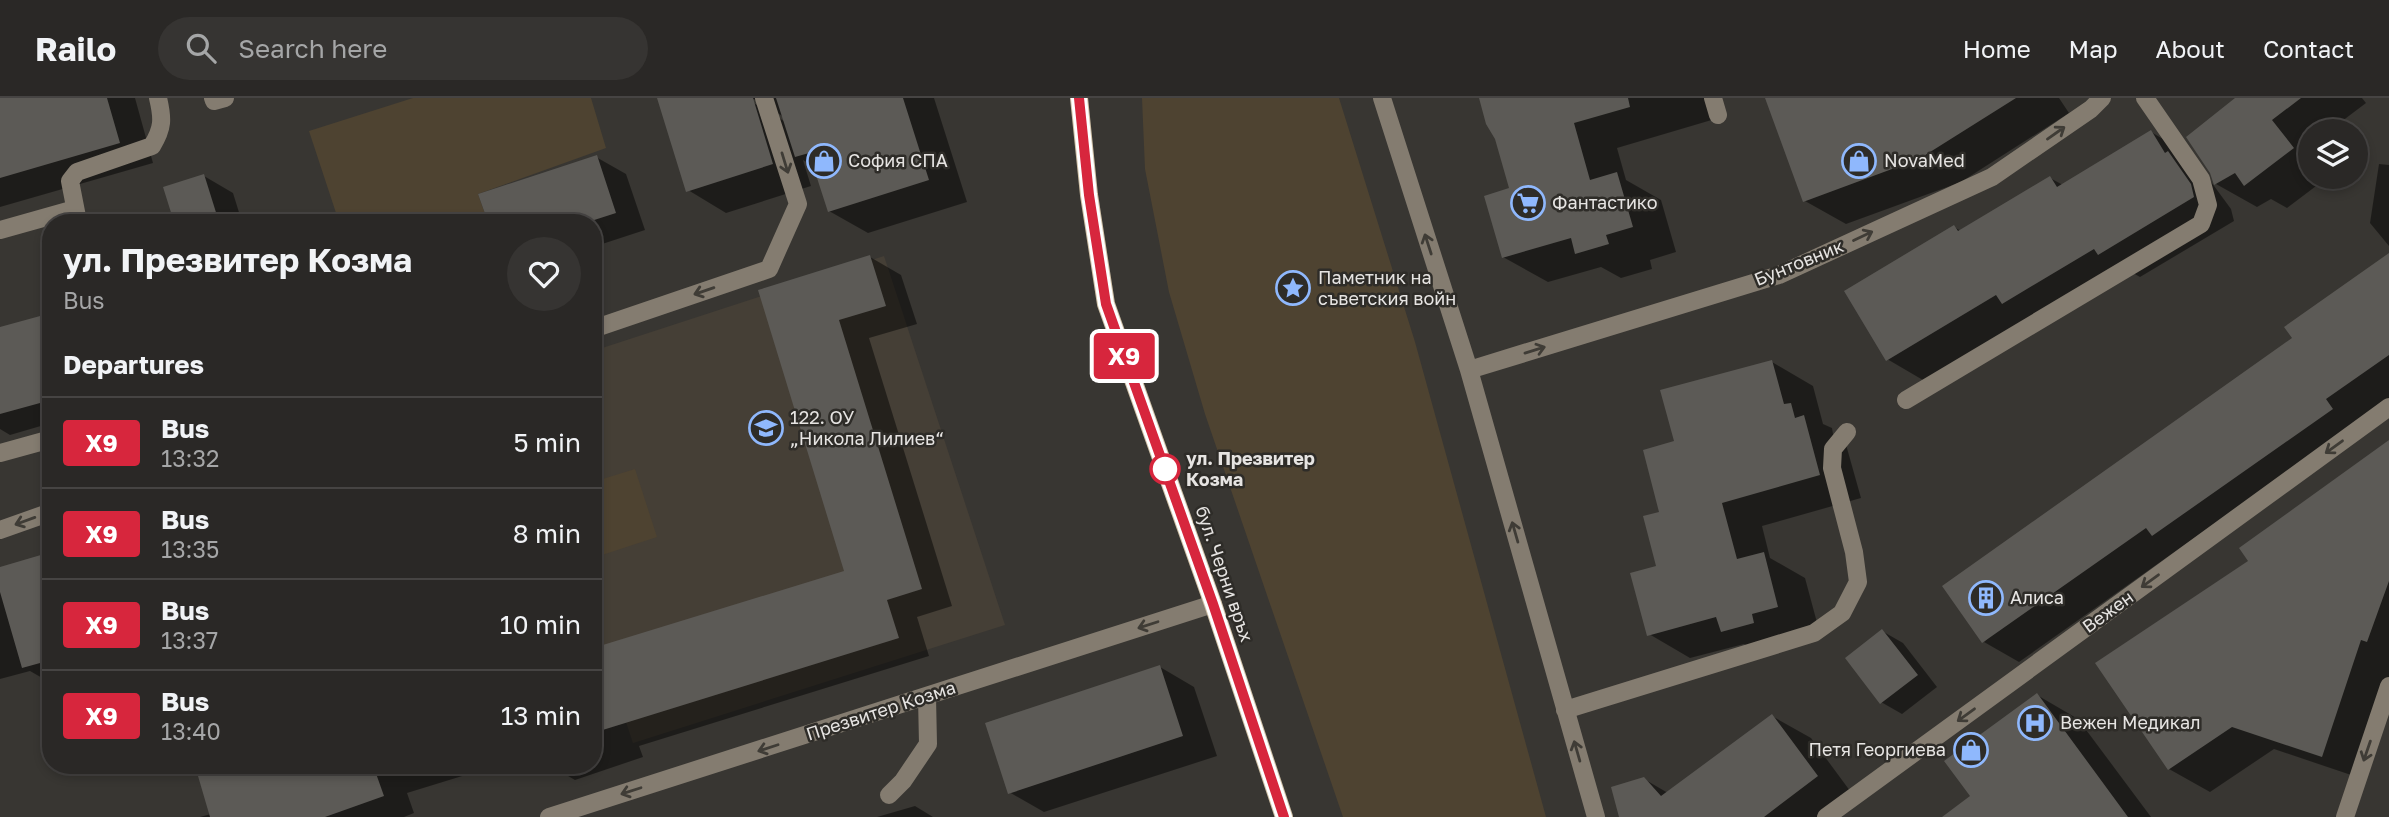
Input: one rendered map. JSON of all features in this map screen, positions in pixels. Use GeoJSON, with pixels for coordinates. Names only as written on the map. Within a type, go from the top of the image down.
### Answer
{"type":"FeatureCollection","features":[{"type":"Feature","properties":{"kind":"main road","name":"бул. Черни връх"},"geometry":{"type":"LineString","coordinates":[[1079,98],[1089,195],[1106,304],[1213,604],[1284,817]]}},
{"type":"Feature","properties":{"kind":"street"},"geometry":{"type":"LineString","coordinates":[[76,214],[70,181],[77,172],[152,146],[163,118],[158,98]]}},
{"type":"Feature","properties":{"kind":"street"},"geometry":{"type":"LineString","coordinates":[[602,326],[769,269],[798,204],[764,98]]}},
{"type":"Feature","properties":{"kind":"street"},"geometry":{"type":"LineString","coordinates":[[1382,98],[1469,370],[1595,817]]}},
{"type":"Feature","properties":{"kind":"street","name":"Бунтовник"},"geometry":{"type":"LineString","coordinates":[[1469,370],[1779,275],[1992,177],[2091,109],[2102,98]]}},
{"type":"Feature","properties":{"kind":"street"},"geometry":{"type":"LineString","coordinates":[[1906,400],[2201,224],[2208,205],[2201,179],[2145,98]]}},
{"type":"Feature","properties":{"kind":"street"},"geometry":{"type":"LineString","coordinates":[[0,230],[42,222]]}},
{"type":"Feature","properties":{"kind":"street","name":"Вежен"},"geometry":{"type":"LineString","coordinates":[[1826,817],[2389,407]]}},
{"type":"Feature","properties":{"kind":"street"},"geometry":{"type":"LineString","coordinates":[[1565,710],[1814,633],[1842,613],[1858,582],[1854,552],[1832,468],[1833,449],[1847,432]]}},
{"type":"Feature","properties":{"kind":"street"},"geometry":{"type":"LineString","coordinates":[[0,453],[42,441]]}},
{"type":"Feature","properties":{"kind":"street"},"geometry":{"type":"LineString","coordinates":[[0,530],[42,515]]}},
{"type":"Feature","properties":{"kind":"street","name":"Презвитер Козма"},"geometry":{"type":"LineString","coordinates":[[549,817],[1213,604]]}},
{"type":"Feature","properties":{"kind":"street"},"geometry":{"type":"LineString","coordinates":[[2345,817],[2389,686]]}},
{"type":"Feature","properties":{"kind":"street"},"geometry":{"type":"LineString","coordinates":[[888,795],[903,781],[928,744],[927,697]]}},
{"type":"Feature","properties":{"kind":"shaded area"},"geometry":{"type":"Polygon","coordinates":[[[413,98],[591,98],[606,148],[478,194],[485,214],[336,214],[309,131],[413,98]]]}},
{"type":"Feature","properties":{"kind":"shaded area"},"geometry":{"type":"Polygon","coordinates":[[[1142,98],[1339,98],[1415,342],[1546,817],[1343,817],[1205,414],[1169,292],[1145,169],[1142,98]]]}},
{"type":"Feature","properties":{"kind":"shaded area","name":"122. ОУ „Никола Лилиев“"},"geometry":{"type":"Polygon","coordinates":[[[884,256],[1005,625],[633,743],[602,649],[602,348],[884,256]]]}},
{"type":"Feature","properties":{"kind":"shaded area"},"geometry":{"type":"Polygon","coordinates":[[[635,469],[657,537],[602,555],[602,479],[635,469]]]}},
{"type":"Feature","properties":{"kind":"building"},"geometry":{"type":"Polygon","coordinates":[[[0,98],[107,98],[120,143],[0,178],[0,98]]]}},
{"type":"Feature","properties":{"kind":"building"},"geometry":{"type":"Polygon","coordinates":[[[657,98],[753,98],[773,164],[686,192],[657,98]]]}},
{"type":"Feature","properties":{"kind":"building"},"geometry":{"type":"Polygon","coordinates":[[[776,98],[903,98],[929,180],[828,212],[809,153],[795,157],[776,98]]]}},
{"type":"Feature","properties":{"kind":"building"},"geometry":{"type":"Polygon","coordinates":[[[1479,98],[1628,98],[1630,107],[1574,123],[1590,180],[1617,172],[1633,227],[1606,235],[1609,244],[1575,254],[1571,238],[1502,258],[1484,196],[1509,188],[1495,139],[1486,124],[1479,98]]]}},
{"type":"Feature","properties":{"kind":"building"},"geometry":{"type":"Polygon","coordinates":[[[1765,98],[2016,98],[1919,159],[1803,202],[1765,98]]]}},
{"type":"Feature","properties":{"kind":"building"},"geometry":{"type":"Polygon","coordinates":[[[2235,98],[2301,98],[2272,120],[2294,148],[2244,186],[2235,173],[2214,185],[2210,173],[2186,137],[2235,98]]]}},
{"type":"Feature","properties":{"kind":"building"},"geometry":{"type":"Polygon","coordinates":[[[2151,130],[2165,153],[2168,151],[2191,184],[2194,197],[2098,255],[2094,249],[2002,304],[1996,295],[1886,361],[1844,291],[1954,225],[1958,231],[2050,176],[2057,187],[2151,130]]]}},
{"type":"Feature","properties":{"kind":"building"},"geometry":{"type":"Polygon","coordinates":[[[597,155],[616,213],[602,218],[602,214],[485,214],[478,194],[597,155]]]}},
{"type":"Feature","properties":{"kind":"building"},"geometry":{"type":"Polygon","coordinates":[[[204,174],[216,214],[171,214],[163,187],[204,174]]]}},
{"type":"Feature","properties":{"kind":"building"},"geometry":{"type":"Polygon","coordinates":[[[2389,253],[2389,355],[2326,399],[2333,409],[2152,536],[2146,528],[1982,643],[1942,586],[2292,338],[2284,327],[2389,253]]]}},
{"type":"Feature","properties":{"kind":"building"},"geometry":{"type":"Polygon","coordinates":[[[870,255],[886,306],[839,320],[922,589],[887,600],[899,638],[602,730],[602,645],[844,571],[758,290],[870,255]]]}},
{"type":"Feature","properties":{"kind":"building"},"geometry":{"type":"Polygon","coordinates":[[[42,315],[42,402],[0,414],[0,327],[42,315]]]}},
{"type":"Feature","properties":{"kind":"building"},"geometry":{"type":"Polygon","coordinates":[[[1772,360],[1784,404],[1791,403],[1795,418],[1804,415],[1820,475],[1722,503],[1737,559],[1764,552],[1778,607],[1752,614],[1754,623],[1721,632],[1716,617],[1647,636],[1630,573],[1656,566],[1643,516],[1659,512],[1643,450],[1674,441],[1660,390],[1772,360]]]}},
{"type":"Feature","properties":{"kind":"building"},"geometry":{"type":"Polygon","coordinates":[[[2389,440],[2389,581],[2367,642],[2361,640],[2322,757],[2232,727],[2168,770],[2095,663],[2248,561],[2239,548],[2389,440]]]}},
{"type":"Feature","properties":{"kind":"building"},"geometry":{"type":"Polygon","coordinates":[[[42,555],[42,662],[22,668],[0,592],[0,567],[42,555]]]}},
{"type":"Feature","properties":{"kind":"building"},"geometry":{"type":"Polygon","coordinates":[[[1882,629],[1918,675],[1880,704],[1845,658],[1882,629]]]}},
{"type":"Feature","properties":{"kind":"building"},"geometry":{"type":"Polygon","coordinates":[[[1160,665],[1183,736],[1008,794],[985,723],[1160,665]]]}},
{"type":"Feature","properties":{"kind":"building"},"geometry":{"type":"Polygon","coordinates":[[[2037,693],[2128,817],[1942,817],[1970,796],[1944,761],[2037,693]]]}},
{"type":"Feature","properties":{"kind":"building"},"geometry":{"type":"Polygon","coordinates":[[[1772,714],[1818,776],[1764,817],[1619,817],[1611,787],[1644,777],[1661,796],[1772,714]]]}},
{"type":"Feature","properties":{"kind":"building"},"geometry":{"type":"Polygon","coordinates":[[[376,774],[384,796],[325,817],[210,817],[198,776],[376,774]]]}},
{"type":"Feature","properties":{"kind":"bus line","name":"Х9"},"geometry":{"type":"LineString","coordinates":[[1079,98],[1089,195],[1106,304],[1213,604],[1284,817]]}},
{"type":"Feature","properties":{"kind":"place","name":"София СПА"},"geometry":{"type":"Point","coordinates":[824,161]}},
{"type":"Feature","properties":{"kind":"place","name":"NovaMed"},"geometry":{"type":"Point","coordinates":[1859,161]}},
{"type":"Feature","properties":{"kind":"place","name":"Фантастико"},"geometry":{"type":"Point","coordinates":[1528,203]}},
{"type":"Feature","properties":{"kind":"place","name":"Паметник на съветския войн"},"geometry":{"type":"Point","coordinates":[1293,288]}},
{"type":"Feature","properties":{"kind":"place","name":"122. ОУ „Никола Лилиев“"},"geometry":{"type":"Point","coordinates":[766,428]}},
{"type":"Feature","properties":{"kind":"place","name":"ул. Презвитер Козма"},"geometry":{"type":"Point","coordinates":[1165,469]}},
{"type":"Feature","properties":{"kind":"place","name":"Алиса"},"geometry":{"type":"Point","coordinates":[1986,598]}},
{"type":"Feature","properties":{"kind":"place","name":"Вежен Медикал"},"geometry":{"type":"Point","coordinates":[2035,723]}},
{"type":"Feature","properties":{"kind":"place","name":"Петя Георгиева"},"geometry":{"type":"Point","coordinates":[1971,750]}}]}
